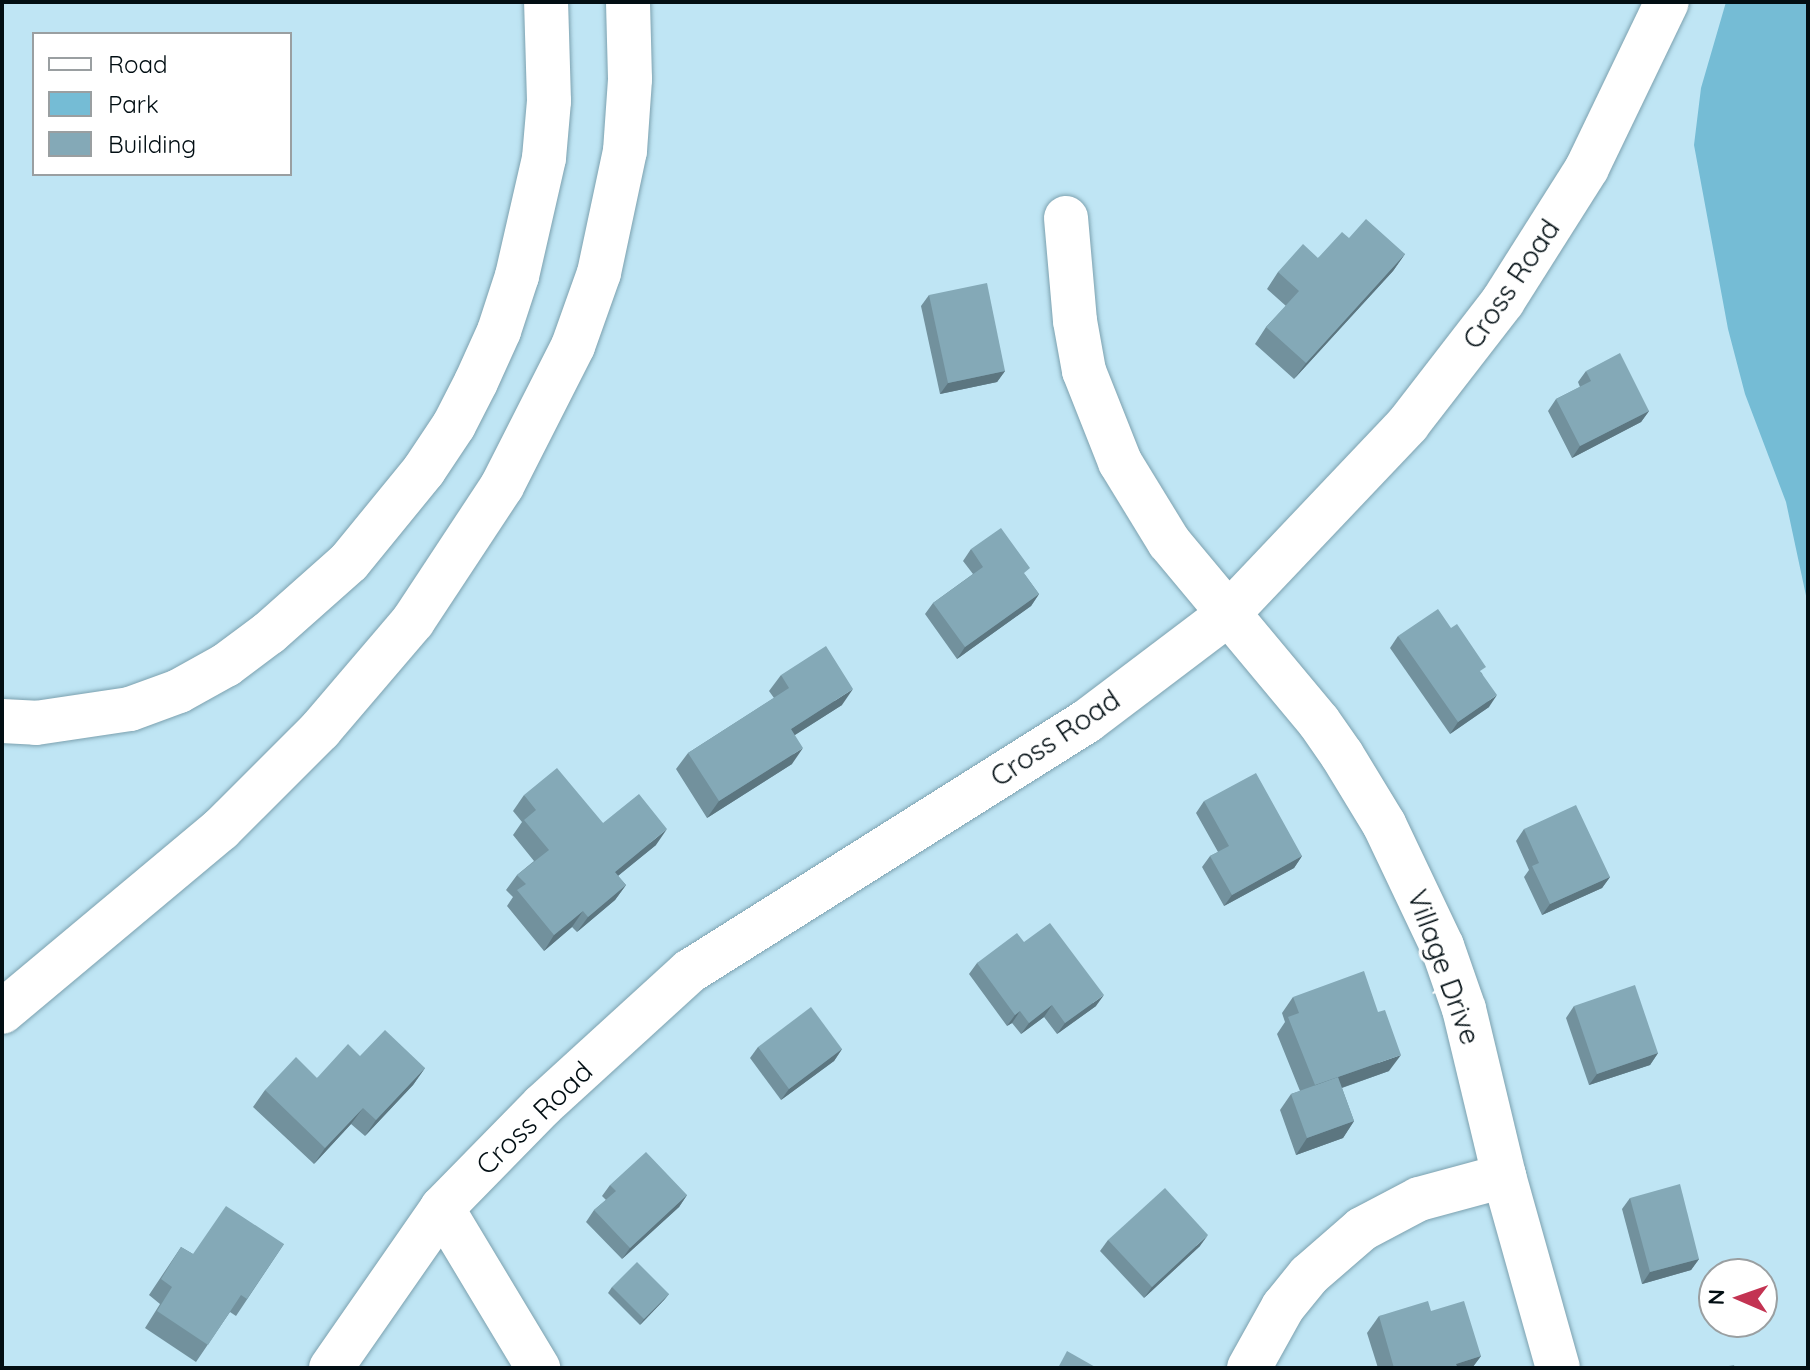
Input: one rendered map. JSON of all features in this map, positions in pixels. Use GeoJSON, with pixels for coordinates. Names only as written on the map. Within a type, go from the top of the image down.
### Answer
{"type":"FeatureCollection","features":[{"type":"Feature","properties":{"kind":"main road"},"geometry":{"type":"LineString","coordinates":[[2,721],[36,723],[130,709],[179,691],[226,665],[269,633],[349,562],[424,470],[454,425],[476,382],[499,331],[517,276],[544,158],[549,101],[546,2]]}},
{"type":"Feature","properties":{"kind":"main road"},"geometry":{"type":"LineString","coordinates":[[2,1012],[221,829],[320,730],[413,621],[502,486],[573,346],[599,273],[625,151],[630,79],[628,2]]}},
{"type":"Feature","properties":{"kind":"main road","name":"Cross Road"},"geometry":{"type":"LineString","coordinates":[[331,1368],[442,1208],[543,1105],[690,971],[1087,721],[1227,615],[1408,424],[1503,301],[1587,168],[1667,2]]}},
{"type":"Feature","properties":{"kind":"main road","name":"Village Drive"},"geometry":{"type":"LineString","coordinates":[[1066,218],[1075,321],[1084,371],[1100,417],[1143,504],[1227,615],[1319,722],[1377,812],[1415,884],[1464,1009],[1504,1176],[1558,1368]]}},
{"type":"Feature","properties":{"kind":"main road"},"geometry":{"type":"LineString","coordinates":[[1249,1368],[1283,1307],[1309,1275],[1362,1229],[1419,1199],[1504,1176]]}},
{"type":"Feature","properties":{"kind":"main road"},"geometry":{"type":"LineString","coordinates":[[442,1208],[538,1368]]}},
{"type":"Feature","properties":{"kind":"green space"},"geometry":{"type":"Polygon","coordinates":[[[1726,2],[1808,2],[1808,605],[1786,502],[1745,394],[1728,329],[1694,145],[1701,88],[1726,2]]]}},
{"type":"Feature","properties":{"kind":"building"},"geometry":{"type":"Polygon","coordinates":[[[1366,219],[1405,254],[1306,363],[1266,327],[1299,291],[1278,272],[1303,244],[1318,258],[1342,232],[1349,238],[1366,219]]]}},
{"type":"Feature","properties":{"kind":"building"},"geometry":{"type":"Polygon","coordinates":[[[987,283],[1005,371],[948,383],[929,295],[987,283]]]}},
{"type":"Feature","properties":{"kind":"building"},"geometry":{"type":"Polygon","coordinates":[[[1620,353],[1649,411],[1580,446],[1556,399],[1591,381],[1586,371],[1620,353]]]}},
{"type":"Feature","properties":{"kind":"building"},"geometry":{"type":"Polygon","coordinates":[[[1001,528],[1030,568],[1024,573],[1039,594],[965,647],[933,603],[983,567],[971,549],[1001,528]]]}},
{"type":"Feature","properties":{"kind":"building"},"geometry":{"type":"Polygon","coordinates":[[[1438,609],[1451,628],[1457,624],[1486,667],[1480,671],[1497,695],[1458,722],[1398,636],[1438,609]]]}},
{"type":"Feature","properties":{"kind":"building"},"geometry":{"type":"Polygon","coordinates":[[[826,646],[853,689],[791,729],[803,748],[719,801],[688,753],[789,688],[781,675],[826,646]]]}},
{"type":"Feature","properties":{"kind":"building"},"geometry":{"type":"Polygon","coordinates":[[[557,768],[603,823],[639,794],[667,829],[615,872],[626,885],[588,917],[583,911],[554,935],[517,890],[526,884],[517,875],[549,850],[524,820],[536,810],[524,795],[557,768]]]}},
{"type":"Feature","properties":{"kind":"building"},"geometry":{"type":"Polygon","coordinates":[[[1256,773],[1302,856],[1232,895],[1210,856],[1229,846],[1204,801],[1256,773]]]}},
{"type":"Feature","properties":{"kind":"building"},"geometry":{"type":"Polygon","coordinates":[[[1576,805],[1610,877],[1550,904],[1532,866],[1539,863],[1524,829],[1576,805]]]}},
{"type":"Feature","properties":{"kind":"building"},"geometry":{"type":"Polygon","coordinates":[[[1050,923],[1104,995],[1065,1023],[1052,1005],[1029,1023],[1020,1011],[1015,1015],[977,963],[1017,933],[1024,942],[1050,923]]]}},
{"type":"Feature","properties":{"kind":"building"},"geometry":{"type":"Polygon","coordinates":[[[1364,971],[1378,1012],[1385,1010],[1401,1055],[1315,1085],[1288,1017],[1299,1013],[1293,997],[1364,971]]]}},
{"type":"Feature","properties":{"kind":"building"},"geometry":{"type":"Polygon","coordinates":[[[1635,985],[1658,1053],[1597,1074],[1574,1006],[1635,985]]]}},
{"type":"Feature","properties":{"kind":"building"},"geometry":{"type":"Polygon","coordinates":[[[811,1007],[842,1049],[789,1089],[758,1047],[811,1007]]]}},
{"type":"Feature","properties":{"kind":"building"},"geometry":{"type":"Polygon","coordinates":[[[385,1030],[425,1068],[376,1120],[363,1108],[325,1148],[265,1090],[296,1057],[317,1078],[348,1044],[360,1056],[385,1030]]]}},
{"type":"Feature","properties":{"kind":"building"},"geometry":{"type":"Polygon","coordinates":[[[1338,1077],[1354,1121],[1307,1138],[1291,1094],[1338,1077]]]}},
{"type":"Feature","properties":{"kind":"building"},"geometry":{"type":"Polygon","coordinates":[[[646,1152],[687,1195],[630,1248],[594,1210],[616,1191],[610,1185],[646,1152]]]}},
{"type":"Feature","properties":{"kind":"building"},"geometry":{"type":"Polygon","coordinates":[[[1680,1184],[1698,1259],[1650,1272],[1630,1198],[1680,1184]]]}},
{"type":"Feature","properties":{"kind":"building"},"geometry":{"type":"Polygon","coordinates":[[[1165,1188],[1208,1235],[1152,1287],[1108,1240],[1165,1188]]]}},
{"type":"Feature","properties":{"kind":"building"},"geometry":{"type":"Polygon","coordinates":[[[226,1206],[284,1244],[247,1299],[241,1295],[208,1345],[157,1311],[172,1287],[161,1279],[181,1247],[193,1254],[226,1206]]]}},
{"type":"Feature","properties":{"kind":"building"},"geometry":{"type":"Polygon","coordinates":[[[637,1262],[669,1294],[644,1319],[612,1287],[637,1262]]]}},
{"type":"Feature","properties":{"kind":"building"},"geometry":{"type":"Polygon","coordinates":[[[1428,1301],[1431,1311],[1464,1301],[1481,1356],[1456,1364],[1458,1368],[1394,1368],[1379,1316],[1428,1301]]]}},
{"type":"Feature","properties":{"kind":"building"},"geometry":{"type":"Polygon","coordinates":[[[1067,1351],[1097,1368],[1058,1368],[1067,1351]]]}}]}
